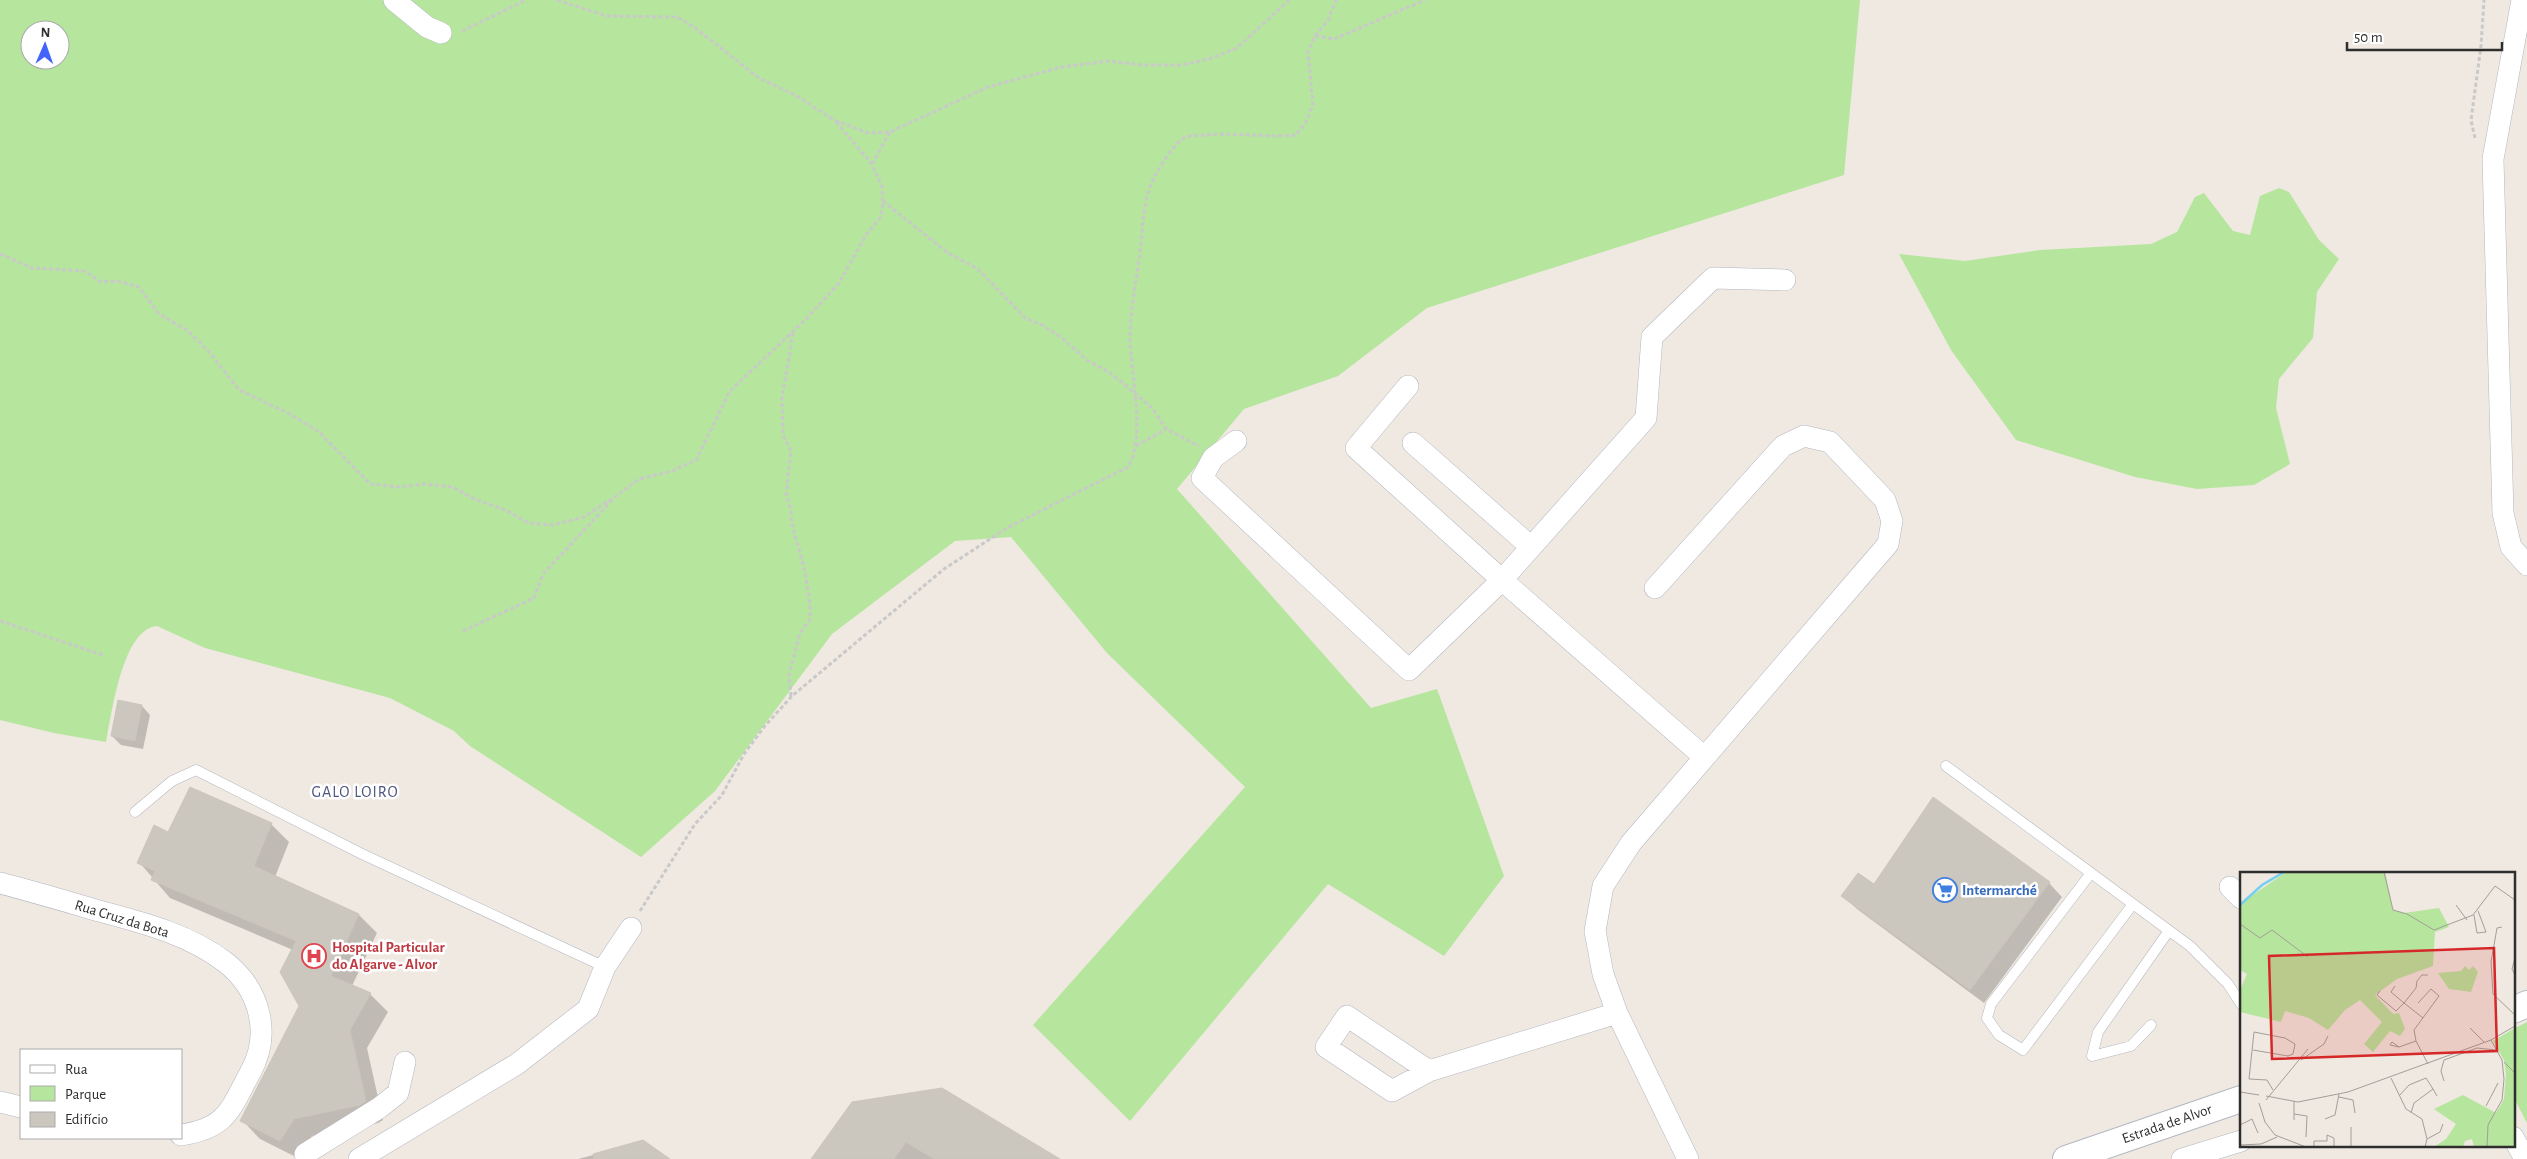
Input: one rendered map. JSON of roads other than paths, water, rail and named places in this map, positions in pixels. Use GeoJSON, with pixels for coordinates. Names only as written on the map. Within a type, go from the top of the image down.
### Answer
{"type":"FeatureCollection","features":[{"type":"Feature","properties":{"kind":"street"},"geometry":{"type":"LineString","coordinates":[[394,0],[427,27],[441,33]]}},
{"type":"Feature","properties":{"kind":"street"},"geometry":{"type":"LineString","coordinates":[[2522,0],[2493,160],[2503,513],[2511,547],[2527,565]]}},
{"type":"Feature","properties":{"kind":"street"},"geometry":{"type":"LineString","coordinates":[[1236,441],[1212,458],[1202,478],[1409,670],[1502,580],[1646,418],[1652,337],[1713,278],[1785,280]]}},
{"type":"Feature","properties":{"kind":"street"},"geometry":{"type":"LineString","coordinates":[[1408,386],[1356,448],[1502,580],[1704,757]]}},
{"type":"Feature","properties":{"kind":"street"},"geometry":{"type":"LineString","coordinates":[[1655,588],[1783,446],[1804,436],[1830,442],[1885,500],[1892,521],[1888,544],[1631,843],[1603,886],[1595,931],[1604,974],[1617,1013],[1688,1159]]}},
{"type":"Feature","properties":{"kind":"street"},"geometry":{"type":"LineString","coordinates":[[1413,443],[1531,547]]}},
{"type":"Feature","properties":{"kind":"street","name":"Rua Cruz da Bota"},"geometry":{"type":"LineString","coordinates":[[0,883],[156,927],[198,945],[225,962],[242,979],[256,1002],[263,1024],[262,1046],[254,1068],[230,1109],[215,1126],[199,1132],[182,1134]]}},
{"type":"Feature","properties":{"kind":"street"},"geometry":{"type":"LineString","coordinates":[[359,1159],[517,1064],[588,1009],[605,967],[631,928]]}},
{"type":"Feature","properties":{"kind":"street"},"geometry":{"type":"LineString","coordinates":[[2514,1010],[2527,1004]]}},
{"type":"Feature","properties":{"kind":"street"},"geometry":{"type":"LineString","coordinates":[[1429,1071],[1617,1013]]}},
{"type":"Feature","properties":{"kind":"street"},"geometry":{"type":"LineString","coordinates":[[307,1159],[305,1154],[379,1108],[398,1093],[406,1062]]}},
{"type":"Feature","properties":{"kind":"street","name":"Estrada de Alvor"},"geometry":{"type":"LineString","coordinates":[[2066,1159],[2240,1099]]}},
{"type":"Feature","properties":{"kind":"street"},"geometry":{"type":"LineString","coordinates":[[0,1102],[20,1107]]}},
{"type":"Feature","properties":{"kind":"street"},"geometry":{"type":"LineString","coordinates":[[2182,1159],[2240,1141]]}},
{"type":"Feature","properties":{"kind":"lane"},"geometry":{"type":"LineString","coordinates":[[1946,766],[2168,932],[2190,946],[2221,978],[2240,1003]]}},
{"type":"Feature","properties":{"kind":"lane"},"geometry":{"type":"LineString","coordinates":[[135,812],[172,781],[196,770],[362,854],[605,967]]}},
{"type":"Feature","properties":{"kind":"lane"},"geometry":{"type":"LineString","coordinates":[[2091,873],[1991,1004],[1987,1018],[1999,1035],[2022,1050],[2132,904]]}},
{"type":"Feature","properties":{"kind":"lane"},"geometry":{"type":"LineString","coordinates":[[2151,1025],[2131,1046],[2092,1056],[2098,1032],[2168,932]]}},
{"type":"Feature","properties":{"kind":"place","name":"Intermarché"},"geometry":{"type":"Point","coordinates":[1945,890]}},
{"type":"Feature","properties":{"kind":"place","name":"Hospital Particular do Algarve - Alvor"},"geometry":{"type":"Point","coordinates":[314,956]}},
{"type":"Feature","properties":{"kind":"district","name":"GALO LOIRO"},"geometry":{"type":"Point","coordinates":[355,792]}}]}
